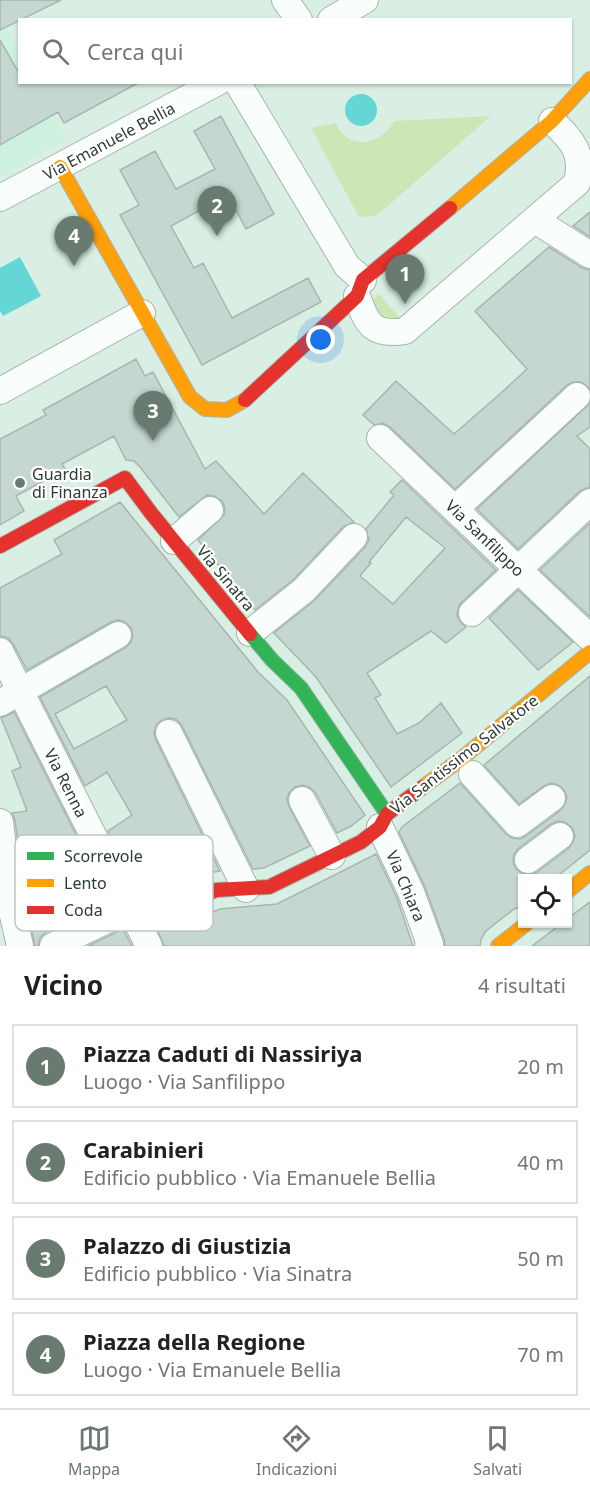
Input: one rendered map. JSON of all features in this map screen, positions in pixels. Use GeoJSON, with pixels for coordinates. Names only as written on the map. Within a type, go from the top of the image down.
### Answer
{"type":"FeatureCollection","features":[{"type":"Feature","properties":{"kind":"street"},"geometry":{"type":"LineString","coordinates":[[285,0],[298,18]]}},
{"type":"Feature","properties":{"kind":"street"},"geometry":{"type":"LineString","coordinates":[[334,18],[364,0]]}},
{"type":"Feature","properties":{"kind":"street"},"geometry":{"type":"LineString","coordinates":[[60,167],[190,397],[205,410],[227,410],[240,404],[389,260],[552,121],[590,79]]}},
{"type":"Feature","properties":{"kind":"street","name":"Via Emanuele Bellia"},"geometry":{"type":"LineString","coordinates":[[0,198],[214,84]]}},
{"type":"Feature","properties":{"kind":"street"},"geometry":{"type":"LineString","coordinates":[[238,84],[360,288],[363,314],[374,327],[387,334],[405,332],[577,183],[580,167],[577,149],[552,121]]}},
{"type":"Feature","properties":{"kind":"street"},"geometry":{"type":"LineString","coordinates":[[535,220],[590,255]]}},
{"type":"Feature","properties":{"kind":"street"},"geometry":{"type":"LineString","coordinates":[[0,391],[142,313]]}},
{"type":"Feature","properties":{"kind":"street"},"geometry":{"type":"LineString","coordinates":[[455,509],[578,396]]}},
{"type":"Feature","properties":{"kind":"street","name":"Via Sanfilippo"},"geometry":{"type":"LineString","coordinates":[[380,438],[590,638]]}},
{"type":"Feature","properties":{"kind":"street","name":"Via Sinatra"},"geometry":{"type":"LineString","coordinates":[[0,546],[125,478],[272,660],[301,688],[384,820]]}},
{"type":"Feature","properties":{"kind":"street"},"geometry":{"type":"LineString","coordinates":[[472,613],[590,502]]}},
{"type":"Feature","properties":{"kind":"street"},"geometry":{"type":"LineString","coordinates":[[174,541],[210,510]]}},
{"type":"Feature","properties":{"kind":"street"},"geometry":{"type":"LineString","coordinates":[[250,633],[304,590],[354,537]]}},
{"type":"Feature","properties":{"kind":"street"},"geometry":{"type":"LineString","coordinates":[[10,697],[118,635]]}},
{"type":"Feature","properties":{"kind":"street","name":"Via Renna"},"geometry":{"type":"LineString","coordinates":[[0,651],[10,697],[88,835]]}},
{"type":"Feature","properties":{"kind":"street","name":"Via Santissimo Salvatore"},"geometry":{"type":"LineString","coordinates":[[213,891],[270,887],[361,842],[384,820],[590,652]]}},
{"type":"Feature","properties":{"kind":"street"},"geometry":{"type":"LineString","coordinates":[[168,733],[246,888]]}},
{"type":"Feature","properties":{"kind":"street"},"geometry":{"type":"LineString","coordinates":[[472,774],[517,824],[552,798]]}},
{"type":"Feature","properties":{"kind":"street"},"geometry":{"type":"LineString","coordinates":[[302,800],[332,856]]}},
{"type":"Feature","properties":{"kind":"street","name":"Via Chiara"},"geometry":{"type":"LineString","coordinates":[[384,820],[430,944],[428,946]]}},
{"type":"Feature","properties":{"kind":"street"},"geometry":{"type":"LineString","coordinates":[[0,822],[9,898],[15,922]]}},
{"type":"Feature","properties":{"kind":"street"},"geometry":{"type":"LineString","coordinates":[[528,860],[560,836]]}},
{"type":"Feature","properties":{"kind":"street"},"geometry":{"type":"LineString","coordinates":[[572,887],[590,873]]}},
{"type":"Feature","properties":{"kind":"street"},"geometry":{"type":"LineString","coordinates":[[498,946],[521,928]]}},
{"type":"Feature","properties":{"kind":"street"},"geometry":{"type":"LineString","coordinates":[[17,931],[21,946]]}},
{"type":"Feature","properties":{"kind":"street","name":"Via Santissimo Salvatore"},"geometry":{"type":"LineString","coordinates":[[53,946],[88,931]]}},
{"type":"Feature","properties":{"kind":"street","name":"Via Renna"},"geometry":{"type":"LineString","coordinates":[[142,931],[149,946]]}},
{"type":"Feature","properties":{"kind":"shaded area"},"geometry":{"type":"Polygon","coordinates":[[[0,16],[18,49],[18,84],[38,84],[68,139],[0,177],[0,16]]]}},
{"type":"Feature","properties":{"kind":"green space"},"geometry":{"type":"Polygon","coordinates":[[[491,116],[376,216],[359,217],[311,128],[336,123],[348,138],[365,142],[381,136],[394,121],[491,116]]]}},
{"type":"Feature","properties":{"kind":"green space"},"geometry":{"type":"Polygon","coordinates":[[[379,294],[401,319],[388,324],[371,308],[372,300],[379,294]]]}},
{"type":"Feature","properties":{"kind":"water"},"geometry":{"type":"Polygon","coordinates":[[[361,94],[372,99],[377,110],[372,121],[361,126],[350,121],[345,110],[350,99],[361,94]]]}},
{"type":"Feature","properties":{"kind":"water"},"geometry":{"type":"Polygon","coordinates":[[[20,257],[41,296],[3,316],[0,311],[0,268],[20,257]]]}},
{"type":"Feature","properties":{"kind":"building"},"geometry":{"type":"Polygon","coordinates":[[[0,0],[61,0],[24,18],[18,18],[18,21],[0,30],[0,0]]]}},
{"type":"Feature","properties":{"kind":"building"},"geometry":{"type":"Polygon","coordinates":[[[0,40],[18,72],[18,84],[136,84],[64,123],[58,112],[0,145],[0,40]]]}},
{"type":"Feature","properties":{"kind":"building"},"geometry":{"type":"Polygon","coordinates":[[[221,116],[274,214],[246,229],[228,195],[171,226],[194,268],[203,263],[232,318],[308,278],[321,302],[202,365],[120,215],[139,205],[120,170],[155,151],[176,189],[215,169],[194,131],[221,116]]]}},
{"type":"Feature","properties":{"kind":"building"},"geometry":{"type":"Polygon","coordinates":[[[590,212],[590,237],[573,226],[590,212]]]}},
{"type":"Feature","properties":{"kind":"building"},"geometry":{"type":"Polygon","coordinates":[[[549,247],[582,268],[590,270],[590,389],[581,382],[567,385],[455,489],[390,427],[383,423],[374,425],[363,415],[396,381],[454,434],[501,393],[527,369],[475,311],[549,247]]]}},
{"type":"Feature","properties":{"kind":"building"},"geometry":{"type":"Polygon","coordinates":[[[136,359],[145,376],[153,372],[205,469],[216,461],[264,514],[303,473],[354,522],[343,527],[294,579],[255,610],[198,540],[224,515],[225,508],[222,501],[207,495],[179,517],[140,467],[134,461],[126,460],[114,436],[62,464],[65,469],[16,496],[24,511],[0,525],[0,439],[46,415],[43,410],[136,359]]]}},
{"type":"Feature","properties":{"kind":"building"},"geometry":{"type":"Polygon","coordinates":[[[590,403],[590,427],[577,436],[590,449],[590,487],[580,491],[518,549],[477,509],[590,403]]]}},
{"type":"Feature","properties":{"kind":"building"},"geometry":{"type":"Polygon","coordinates":[[[402,480],[496,570],[461,603],[457,616],[466,627],[446,643],[431,631],[367,673],[381,695],[375,698],[397,734],[419,723],[441,703],[462,733],[391,787],[316,677],[274,633],[315,600],[365,547],[369,540],[366,529],[394,495],[390,492],[402,480]],[[406,517],[360,576],[393,604],[445,548],[406,517]]]}},
{"type":"Feature","properties":{"kind":"building"},"geometry":{"type":"Polygon","coordinates":[[[120,502],[258,672],[287,700],[365,815],[337,833],[315,792],[303,785],[295,787],[287,799],[289,807],[310,846],[264,868],[253,869],[182,726],[177,720],[171,718],[163,719],[156,725],[154,733],[202,835],[110,835],[108,831],[132,815],[107,772],[85,786],[40,697],[125,648],[133,636],[131,628],[119,620],[111,622],[27,670],[13,644],[8,638],[0,636],[0,588],[62,554],[54,540],[120,502]],[[106,686],[55,714],[74,749],[127,720],[106,686]]]}},
{"type":"Feature","properties":{"kind":"building"},"geometry":{"type":"Polygon","coordinates":[[[590,523],[590,617],[540,570],[590,523]]]}},
{"type":"Feature","properties":{"kind":"building"},"geometry":{"type":"Polygon","coordinates":[[[518,590],[573,642],[538,670],[489,618],[518,590]]]}},
{"type":"Feature","properties":{"kind":"building"},"geometry":{"type":"Polygon","coordinates":[[[590,676],[590,850],[560,874],[532,874],[569,848],[573,842],[575,835],[572,828],[565,822],[558,821],[551,824],[514,854],[513,862],[516,869],[526,874],[518,874],[518,908],[486,931],[480,946],[445,946],[425,887],[399,832],[402,827],[460,783],[512,838],[520,839],[526,836],[561,810],[567,797],[564,790],[551,783],[519,804],[484,765],[590,676]]]}},
{"type":"Feature","properties":{"kind":"building"},"geometry":{"type":"Polygon","coordinates":[[[14,712],[76,835],[17,835],[12,813],[27,811],[12,771],[21,767],[1,718],[14,712]]]}},
{"type":"Feature","properties":{"kind":"building"},"geometry":{"type":"Polygon","coordinates":[[[376,854],[397,898],[413,946],[164,946],[158,931],[213,931],[213,912],[220,909],[277,904],[376,854]]]}},
{"type":"Feature","properties":{"kind":"building"},"geometry":{"type":"Polygon","coordinates":[[[213,857],[220,871],[213,872],[213,857]]]}},
{"type":"Feature","properties":{"kind":"building"},"geometry":{"type":"Polygon","coordinates":[[[590,902],[590,946],[532,946],[556,928],[572,928],[572,915],[590,902]]]}},
{"type":"Feature","properties":{"kind":"building"},"geometry":{"type":"Polygon","coordinates":[[[32,931],[48,931],[40,938],[38,946],[35,946],[32,931]]]}},
{"type":"Feature","properties":{"kind":"building"},"geometry":{"type":"Polygon","coordinates":[[[122,931],[132,946],[88,946],[122,931]]]}},
{"type":"Feature","properties":{"kind":"traffic: fast"},"geometry":{"type":"LineString","coordinates":[[250,634],[272,660],[301,688],[387,814]]}},
{"type":"Feature","properties":{"kind":"traffic: slow"},"geometry":{"type":"LineString","coordinates":[[450,208],[552,121],[590,79]]}},
{"type":"Feature","properties":{"kind":"traffic: slow"},"geometry":{"type":"LineString","coordinates":[[60,167],[190,397],[205,409],[227,410],[245,400]]}},
{"type":"Feature","properties":{"kind":"traffic: slow"},"geometry":{"type":"LineString","coordinates":[[423,787],[461,759],[590,652]]}},
{"type":"Feature","properties":{"kind":"traffic: slow"},"geometry":{"type":"LineString","coordinates":[[572,888],[590,873]]}},
{"type":"Feature","properties":{"kind":"traffic: slow"},"geometry":{"type":"LineString","coordinates":[[498,946],[521,928]]}},
{"type":"Feature","properties":{"kind":"traffic: jam"},"geometry":{"type":"LineString","coordinates":[[245,400],[357,296],[363,280],[450,208]]}},
{"type":"Feature","properties":{"kind":"traffic: jam"},"geometry":{"type":"LineString","coordinates":[[0,546],[125,478],[250,634]]}},
{"type":"Feature","properties":{"kind":"traffic: jam"},"geometry":{"type":"LineString","coordinates":[[213,891],[269,887],[361,842],[380,827],[387,814],[423,787]]}},
{"type":"Feature","properties":{"kind":"place","name":"Carabinieri"},"geometry":{"type":"Point","coordinates":[217,236]}},
{"type":"Feature","properties":{"kind":"place","name":"Piazza della Regione"},"geometry":{"type":"Point","coordinates":[74,266]}},
{"type":"Feature","properties":{"kind":"place","name":"Piazza Caduti di Nassiriya"},"geometry":{"type":"Point","coordinates":[405,304]}},
{"type":"Feature","properties":{"kind":"place","name":"Palazzo di Giustizia"},"geometry":{"type":"Point","coordinates":[153,441]}},
{"type":"Feature","properties":{"kind":"place","name":"Guardia di Finanza"},"geometry":{"type":"Point","coordinates":[20,483]}}]}
